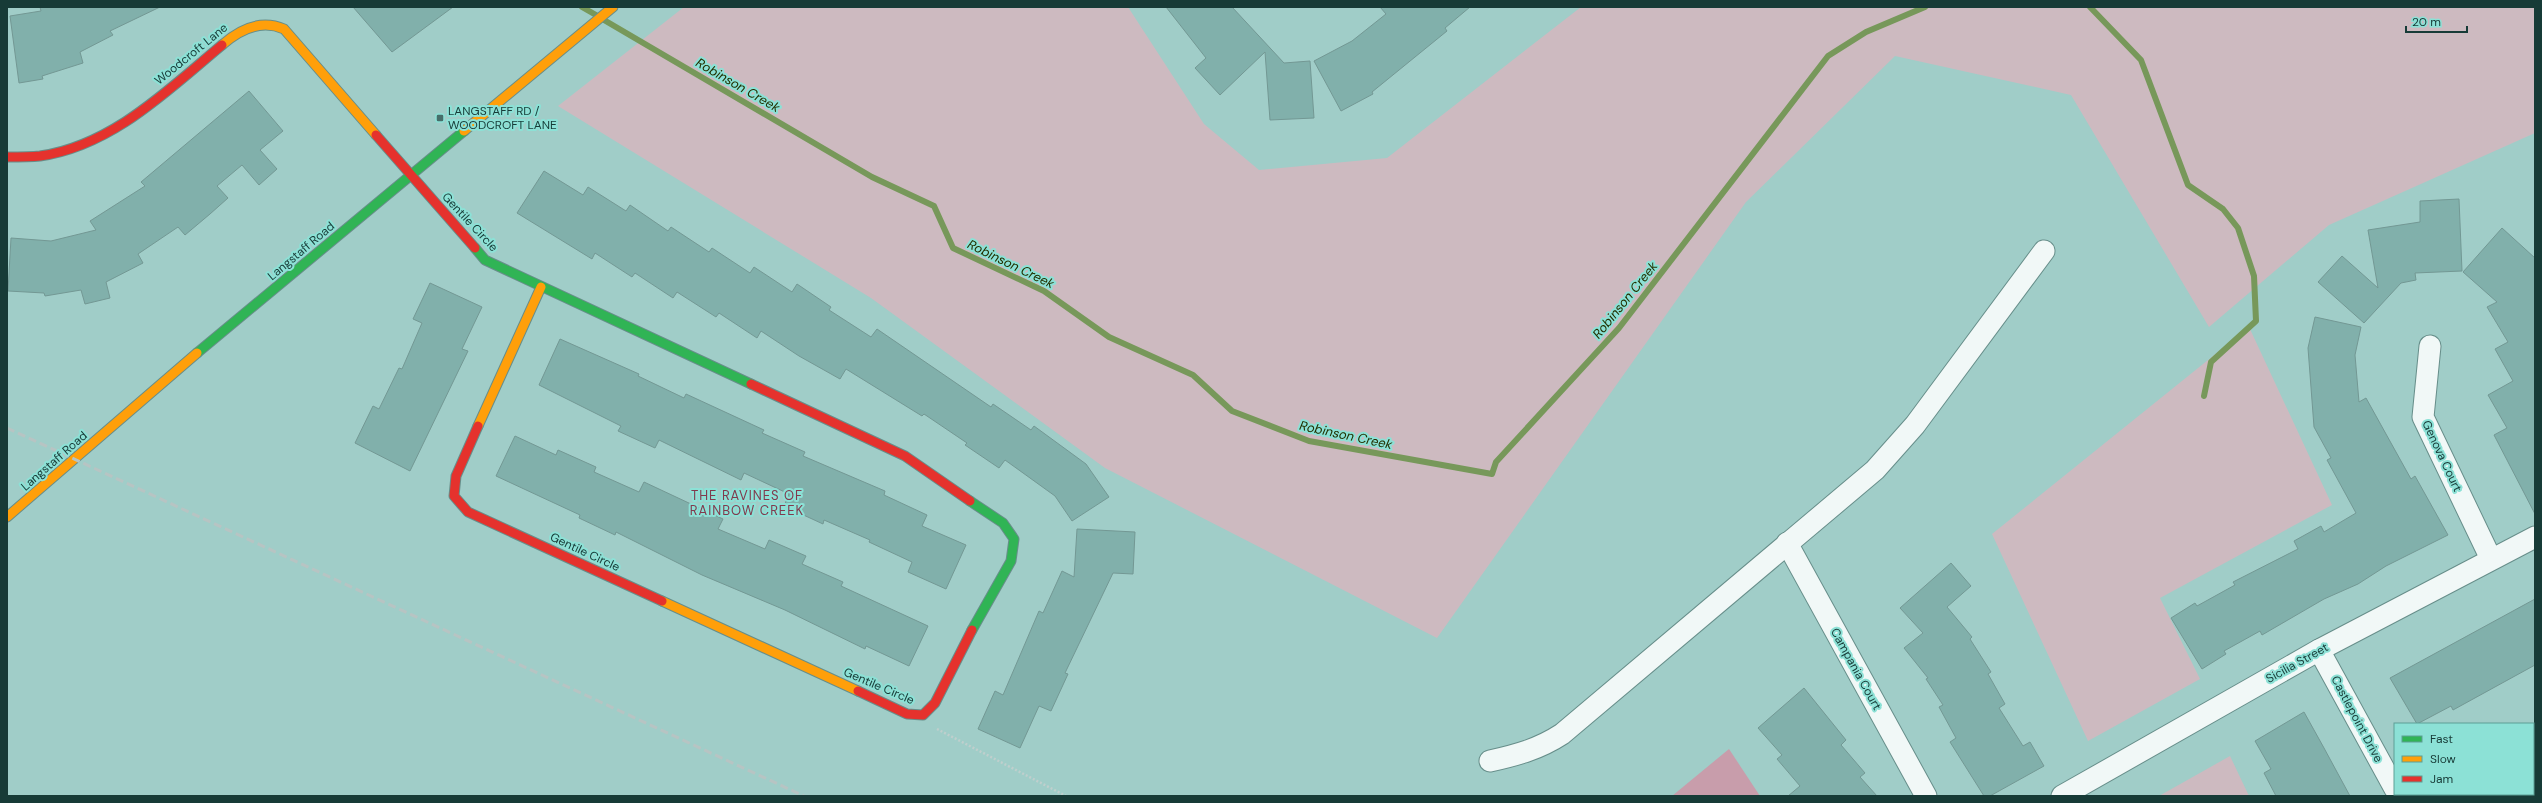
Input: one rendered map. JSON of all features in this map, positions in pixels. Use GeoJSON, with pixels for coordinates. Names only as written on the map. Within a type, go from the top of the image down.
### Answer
{"type":"FeatureCollection","features":[{"type":"Feature","properties":{"kind":"street","name":"Langstaff Road"},"geometry":{"type":"LineString","coordinates":[[7,517],[410,174],[552,60],[613,7]]}},
{"type":"Feature","properties":{"kind":"street","name":"Woodcroft Lane"},"geometry":{"type":"LineString","coordinates":[[7,157],[47,153],[98,140],[132,118],[233,35],[252,25],[272,23],[292,36],[410,174]]}},
{"type":"Feature","properties":{"kind":"street","name":"Gentile Circle"},"geometry":{"type":"LineString","coordinates":[[410,174],[485,260],[904,456],[1003,523],[1014,539],[1011,561],[972,630],[935,703],[923,715],[907,714],[468,512],[454,496],[456,476],[541,287]]}},
{"type":"Feature","properties":{"kind":"street"},"geometry":{"type":"LineString","coordinates":[[1490,760],[1520,755],[1542,747],[1562,734],[1875,470],[1915,425],[2044,251]]}},
{"type":"Feature","properties":{"kind":"street","name":"Genova Court"},"geometry":{"type":"LineString","coordinates":[[2430,346],[2423,417],[2491,559]]}},
{"type":"Feature","properties":{"kind":"street","name":"Sicilia Street"},"geometry":{"type":"LineString","coordinates":[[2062,796],[2319,650],[2491,559],[2535,538]]}},
{"type":"Feature","properties":{"kind":"street","name":"Campania Court"},"geometry":{"type":"LineString","coordinates":[[1787,543],[1926,796]]}},
{"type":"Feature","properties":{"kind":"street","name":"Castlepoint Drive"},"geometry":{"type":"LineString","coordinates":[[2319,650],[2394,787]]}},
{"type":"Feature","properties":{"kind":"path"},"geometry":{"type":"LineString","coordinates":[[938,731],[1066,796]]}},
{"type":"Feature","properties":{"kind":"shaded area"},"geometry":{"type":"Polygon","coordinates":[[[684,7],[1128,7],[1204,124],[1259,170],[1387,158],[1581,7],[2535,7],[2535,133],[2329,225],[2209,327],[2071,95],[1895,56],[1746,202],[1437,638],[1105,468],[871,298],[558,106],[684,7]]]}},
{"type":"Feature","properties":{"kind":"shaded area"},"geometry":{"type":"Polygon","coordinates":[[[2249,327],[2332,505],[2160,598],[2200,679],[2088,741],[1992,534],[2249,327]]]}},
{"type":"Feature","properties":{"kind":"shaded area"},"geometry":{"type":"Polygon","coordinates":[[[1729,749],[1760,796],[1672,796],[1729,749]]]}},
{"type":"Feature","properties":{"kind":"shaded area"},"geometry":{"type":"Polygon","coordinates":[[[2230,756],[2249,796],[2159,796],[2230,756]]]}},
{"type":"Feature","properties":{"kind":"building"},"geometry":{"type":"Polygon","coordinates":[[[40,7],[160,7],[110,31],[113,35],[80,52],[83,63],[42,76],[43,79],[19,83],[10,16],[41,11],[40,7]]]}},
{"type":"Feature","properties":{"kind":"building"},"geometry":{"type":"Polygon","coordinates":[[[353,7],[453,7],[392,52],[353,7]]]}},
{"type":"Feature","properties":{"kind":"building"},"geometry":{"type":"Polygon","coordinates":[[[1166,7],[1232,7],[1284,63],[1310,61],[1314,118],[1270,120],[1265,52],[1220,95],[1195,68],[1206,58],[1166,7]]]}},
{"type":"Feature","properties":{"kind":"building"},"geometry":{"type":"Polygon","coordinates":[[[1380,7],[1470,7],[1445,28],[1447,31],[1372,92],[1373,94],[1341,111],[1314,61],[1352,41],[1386,14],[1380,7]]]}},
{"type":"Feature","properties":{"kind":"building"},"geometry":{"type":"Polygon","coordinates":[[[249,91],[283,131],[260,150],[277,169],[259,185],[242,165],[217,186],[228,198],[210,214],[185,235],[178,227],[138,254],[143,263],[106,282],[110,298],[85,304],[81,290],[45,296],[44,293],[8,291],[11,238],[51,241],[96,230],[90,221],[145,186],[141,182],[249,91]]]}},
{"type":"Feature","properties":{"kind":"building"},"geometry":{"type":"Polygon","coordinates":[[[544,171],[583,195],[588,187],[626,211],[630,205],[668,231],[671,227],[709,252],[712,248],[750,273],[754,267],[792,292],[797,284],[831,307],[829,310],[871,337],[877,329],[991,407],[993,404],[1031,430],[1034,426],[1086,464],[1109,497],[1072,521],[1055,496],[1005,460],[999,468],[965,445],[967,443],[924,414],[922,416],[846,369],[840,379],[799,356],[761,331],[757,338],[719,313],[716,317],[677,292],[673,298],[635,273],[632,277],[595,253],[592,259],[517,213],[544,171]]]}},
{"type":"Feature","properties":{"kind":"building"},"geometry":{"type":"Polygon","coordinates":[[[2459,199],[2462,271],[2415,273],[2416,280],[2401,283],[2364,323],[2318,282],[2342,256],[2378,288],[2368,230],[2420,222],[2420,201],[2459,199]]]}},
{"type":"Feature","properties":{"kind":"building"},"geometry":{"type":"Polygon","coordinates":[[[2502,228],[2535,258],[2535,514],[2494,435],[2507,428],[2488,395],[2513,381],[2495,349],[2508,342],[2487,307],[2497,302],[2463,272],[2502,228]]]}},
{"type":"Feature","properties":{"kind":"building"},"geometry":{"type":"Polygon","coordinates":[[[430,283],[482,307],[462,349],[468,351],[410,471],[355,443],[373,406],[379,409],[399,368],[402,369],[422,323],[413,319],[430,283]]]}},
{"type":"Feature","properties":{"kind":"building"},"geometry":{"type":"Polygon","coordinates":[[[2315,317],[2361,327],[2355,355],[2359,402],[2366,398],[2411,479],[2415,476],[2448,535],[2386,566],[2358,584],[2324,599],[2262,635],[2260,631],[2224,651],[2226,654],[2202,669],[2171,618],[2195,603],[2197,606],[2235,585],[2233,582],[2298,549],[2294,541],[2321,526],[2324,532],[2356,513],[2327,460],[2331,458],[2314,427],[2308,348],[2315,317]]]}},
{"type":"Feature","properties":{"kind":"building"},"geometry":{"type":"Polygon","coordinates":[[[560,339],[639,374],[638,376],[684,398],[686,394],[764,430],[762,433],[805,452],[803,456],[885,491],[884,495],[927,515],[922,526],[966,545],[946,589],[908,572],[912,562],[869,542],[870,540],[824,520],[823,524],[784,506],[789,494],[744,473],[741,480],[659,440],[655,448],[618,431],[621,426],[539,385],[560,339]]]}},
{"type":"Feature","properties":{"kind":"building"},"geometry":{"type":"Polygon","coordinates":[[[515,436],[556,455],[558,450],[596,467],[594,472],[639,492],[644,482],[723,519],[718,529],[765,549],[769,540],[806,556],[802,564],[843,582],[841,586],[928,626],[909,666],[866,646],[865,649],[785,610],[702,575],[616,532],[615,535],[579,518],[580,515],[496,476],[515,436]]]}},
{"type":"Feature","properties":{"kind":"building"},"geometry":{"type":"Polygon","coordinates":[[[1077,529],[1135,532],[1133,574],[1113,573],[1065,673],[1068,674],[1051,711],[1039,706],[1020,748],[978,729],[995,691],[1003,695],[1039,611],[1043,613],[1062,571],[1074,577],[1077,529]]]}},
{"type":"Feature","properties":{"kind":"building"},"geometry":{"type":"Polygon","coordinates":[[[1951,563],[1971,586],[1947,607],[1972,637],[1970,639],[1991,672],[1988,674],[2005,704],[1999,708],[2023,746],[2030,742],[2044,766],[1990,796],[1984,796],[1950,742],[1956,738],[1939,707],[1943,705],[1926,679],[1928,678],[1904,648],[1923,633],[1900,608],[1951,563]]]}},
{"type":"Feature","properties":{"kind":"building"},"geometry":{"type":"Polygon","coordinates":[[[2535,599],[2535,665],[2453,710],[2451,706],[2416,723],[2390,678],[2535,599]]]}},
{"type":"Feature","properties":{"kind":"building"},"geometry":{"type":"Polygon","coordinates":[[[1804,688],[1846,740],[1841,745],[1865,773],[1860,777],[1877,796],[1788,796],[1800,786],[1777,759],[1782,755],[1758,728],[1804,688]]]}},
{"type":"Feature","properties":{"kind":"building"},"geometry":{"type":"Polygon","coordinates":[[[2304,712],[2350,796],[2276,796],[2264,773],[2271,769],[2255,741],[2304,712]]]}},
{"type":"Feature","properties":{"kind":"waterway","name":"Robinson Creek"},"geometry":{"type":"LineString","coordinates":[[582,7],[596,15]]}},
{"type":"Feature","properties":{"kind":"waterway","name":"Robinson Creek"},"geometry":{"type":"LineString","coordinates":[[604,20],[872,177],[934,206],[953,248],[1044,291],[1109,337],[1193,375],[1232,411],[1309,441],[1492,474],[1496,462],[1619,328],[1828,56],[1866,32],[1925,7]]}},
{"type":"Feature","properties":{"kind":"waterway"},"geometry":{"type":"LineString","coordinates":[[2090,7],[2141,60],[2188,185],[2223,209],[2238,228],[2254,276],[2256,321],[2211,362],[2204,396]]}},
{"type":"Feature","properties":{"kind":"railway"},"geometry":{"type":"LineString","coordinates":[[7,428],[804,796]]}},
{"type":"Feature","properties":{"kind":"traffic: fast"},"geometry":{"type":"LineString","coordinates":[[197,353],[464,131]]}},
{"type":"Feature","properties":{"kind":"traffic: fast"},"geometry":{"type":"LineString","coordinates":[[475,248],[485,260],[751,384]]}},
{"type":"Feature","properties":{"kind":"traffic: fast"},"geometry":{"type":"LineString","coordinates":[[970,501],[1003,523],[1014,539],[1011,561],[972,630]]}},
{"type":"Feature","properties":{"kind":"traffic: slow"},"geometry":{"type":"LineString","coordinates":[[464,131],[613,7]]}},
{"type":"Feature","properties":{"kind":"traffic: slow"},"geometry":{"type":"LineString","coordinates":[[222,45],[236,34],[251,27],[267,25],[284,29],[376,135]]}},
{"type":"Feature","properties":{"kind":"traffic: slow"},"geometry":{"type":"LineString","coordinates":[[478,426],[541,287]]}},
{"type":"Feature","properties":{"kind":"traffic: slow"},"geometry":{"type":"LineString","coordinates":[[7,517],[197,353]]}},
{"type":"Feature","properties":{"kind":"traffic: slow"},"geometry":{"type":"LineString","coordinates":[[662,601],[858,691]]}},
{"type":"Feature","properties":{"kind":"traffic: jam"},"geometry":{"type":"LineString","coordinates":[[7,157],[40,156],[66,150],[91,141],[115,128],[160,97],[222,45]]}},
{"type":"Feature","properties":{"kind":"traffic: jam"},"geometry":{"type":"LineString","coordinates":[[376,135],[475,248]]}},
{"type":"Feature","properties":{"kind":"traffic: jam"},"geometry":{"type":"LineString","coordinates":[[751,384],[905,456],[970,501]]}},
{"type":"Feature","properties":{"kind":"traffic: jam"},"geometry":{"type":"LineString","coordinates":[[478,426],[456,476],[454,496],[468,512],[662,601]]}},
{"type":"Feature","properties":{"kind":"traffic: jam"},"geometry":{"type":"LineString","coordinates":[[858,691],[907,714],[923,715],[935,703],[972,630]]}},
{"type":"Feature","properties":{"kind":"place","name":"LANGSTAFF RD / WOODCROFT LANE"},"geometry":{"type":"Point","coordinates":[440,118]}},
{"type":"Feature","properties":{"kind":"district","name":"THE RAVINES OF RAINBOW CREEK"},"geometry":{"type":"Point","coordinates":[747,502]}}]}
